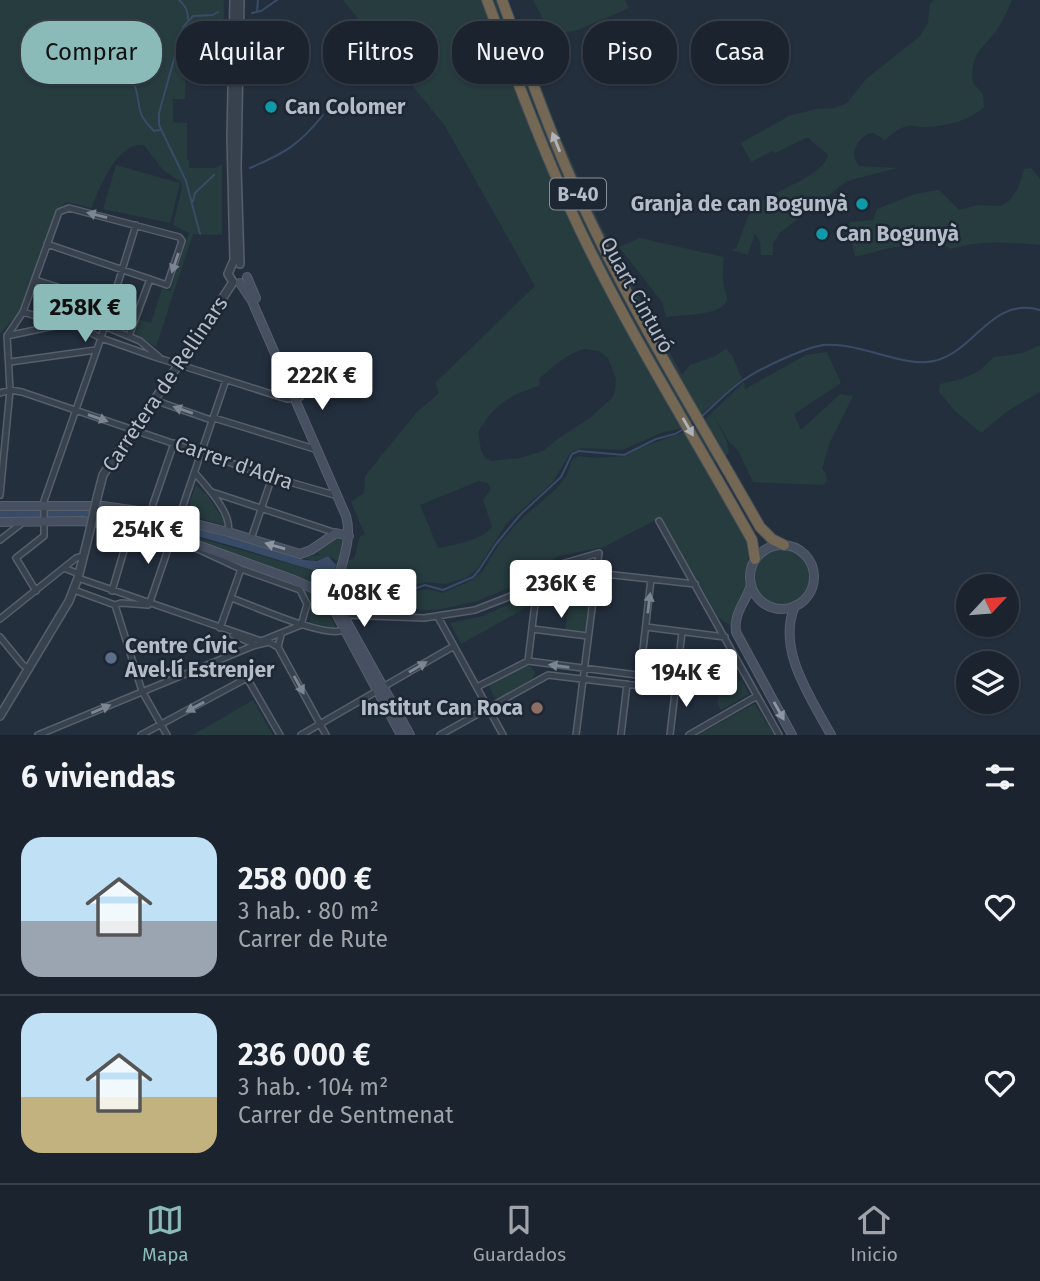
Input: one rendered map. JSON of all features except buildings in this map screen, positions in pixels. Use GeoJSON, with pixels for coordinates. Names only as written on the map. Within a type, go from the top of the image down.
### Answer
{"type":"FeatureCollection","features":[{"type":"Feature","properties":{"kind":"highway","name":"Quart Cinturó"},"geometry":{"type":"LineString","coordinates":[[487,0],[569,207],[615,299],[752,540],[755,559]]}},
{"type":"Feature","properties":{"kind":"highway","name":"Quart Cinturó"},"geometry":{"type":"LineString","coordinates":[[502,0],[553,136],[579,197],[615,269],[760,527],[772,539],[784,545]]}},
{"type":"Feature","properties":{"kind":"main road"},"geometry":{"type":"LineString","coordinates":[[247,277],[348,521],[343,533],[347,557]]}},
{"type":"Feature","properties":{"kind":"main road"},"geometry":{"type":"LineString","coordinates":[[236,283],[244,287],[252,301],[351,514],[354,528],[334,610]]}},
{"type":"Feature","properties":{"kind":"main road"},"geometry":{"type":"LineString","coordinates":[[0,506],[103,506],[152,513],[305,554],[343,533]]}},
{"type":"Feature","properties":{"kind":"main road"},"geometry":{"type":"LineString","coordinates":[[0,522],[105,523],[131,527],[253,564],[308,586],[320,594],[334,610],[343,633],[410,735]]}},
{"type":"Feature","properties":{"kind":"main road"},"geometry":{"type":"LineString","coordinates":[[751,585],[758,598],[768,606],[780,609],[795,606],[803,601],[813,583],[809,559],[793,547],[784,545],[768,548],[755,559],[750,570],[751,585],[748,596],[736,616],[736,632],[793,735]]}},
{"type":"Feature","properties":{"kind":"main road"},"geometry":{"type":"LineString","coordinates":[[337,590],[343,615],[366,657],[401,735]]}},
{"type":"Feature","properties":{"kind":"main road"},"geometry":{"type":"LineString","coordinates":[[795,606],[789,625],[797,667],[831,735]]}},
{"type":"Feature","properties":{"kind":"main road"},"geometry":{"type":"LineString","coordinates":[[343,633],[352,638],[366,657]]}},
{"type":"Feature","properties":{"kind":"street"},"geometry":{"type":"LineString","coordinates":[[234,0],[231,136],[237,265]]}},
{"type":"Feature","properties":{"kind":"street"},"geometry":{"type":"LineString","coordinates":[[237,265],[240,0]]}},
{"type":"Feature","properties":{"kind":"street"},"geometry":{"type":"LineString","coordinates":[[0,495],[10,390],[6,336],[23,312],[47,244],[59,212],[69,208],[179,237],[182,242],[167,285],[47,244]]}},
{"type":"Feature","properties":{"kind":"street"},"geometry":{"type":"LineString","coordinates":[[36,591],[16,558],[44,536],[44,506],[136,225]]}},
{"type":"Feature","properties":{"kind":"street"},"geometry":{"type":"LineString","coordinates":[[237,265],[246,269],[247,277]]}},
{"type":"Feature","properties":{"kind":"street"},"geometry":{"type":"LineString","coordinates":[[236,283],[228,272],[237,265]]}},
{"type":"Feature","properties":{"kind":"street","name":"Carretera de Rellinars"},"geometry":{"type":"LineString","coordinates":[[0,716],[49,637],[74,590],[103,475],[236,283],[247,277]]}},
{"type":"Feature","properties":{"kind":"street"},"geometry":{"type":"LineString","coordinates":[[129,336],[150,279]]}},
{"type":"Feature","properties":{"kind":"street"},"geometry":{"type":"LineString","coordinates":[[35,280],[111,304]]}},
{"type":"Feature","properties":{"kind":"street"},"geometry":{"type":"LineString","coordinates":[[23,312],[55,322],[69,320],[104,326],[144,343],[159,357]]}},
{"type":"Feature","properties":{"kind":"street"},"geometry":{"type":"LineString","coordinates":[[6,336],[69,324],[101,338],[287,400],[298,398]]}},
{"type":"Feature","properties":{"kind":"street"},"geometry":{"type":"LineString","coordinates":[[138,350],[143,348],[144,343]]}},
{"type":"Feature","properties":{"kind":"street"},"geometry":{"type":"LineString","coordinates":[[10,362],[96,350]]}},
{"type":"Feature","properties":{"kind":"street"},"geometry":{"type":"LineString","coordinates":[[150,602],[226,380]]}},
{"type":"Feature","properties":{"kind":"street"},"geometry":{"type":"LineString","coordinates":[[0,393],[10,390]]}},
{"type":"Feature","properties":{"kind":"street","name":"Carrer d'Adra"},"geometry":{"type":"LineString","coordinates":[[10,390],[272,477],[338,496]]}},
{"type":"Feature","properties":{"kind":"street"},"geometry":{"type":"LineString","coordinates":[[154,400],[318,450]]}},
{"type":"Feature","properties":{"kind":"street"},"geometry":{"type":"LineString","coordinates":[[152,513],[174,443]]}},
{"type":"Feature","properties":{"kind":"street"},"geometry":{"type":"LineString","coordinates":[[195,473],[212,492],[229,521],[228,532]]}},
{"type":"Feature","properties":{"kind":"street"},"geometry":{"type":"LineString","coordinates":[[251,539],[272,477]]}},
{"type":"Feature","properties":{"kind":"street"},"geometry":{"type":"LineString","coordinates":[[212,492],[343,533]]}},
{"type":"Feature","properties":{"kind":"street"},"geometry":{"type":"LineString","coordinates":[[659,521],[779,735]]}},
{"type":"Feature","properties":{"kind":"street"},"geometry":{"type":"LineString","coordinates":[[0,540],[24,522]]}},
{"type":"Feature","properties":{"kind":"street"},"geometry":{"type":"LineString","coordinates":[[113,591],[131,527]]}},
{"type":"Feature","properties":{"kind":"street"},"geometry":{"type":"LineString","coordinates":[[185,542],[195,550],[303,593],[307,604],[302,625]]}},
{"type":"Feature","properties":{"kind":"street"},"geometry":{"type":"LineString","coordinates":[[334,610],[343,615],[438,617],[492,605],[523,590],[552,568],[599,553],[576,735]]}},
{"type":"Feature","properties":{"kind":"street"},"geometry":{"type":"LineString","coordinates":[[0,619],[76,558],[84,556]]}},
{"type":"Feature","properties":{"kind":"street"},"geometry":{"type":"LineString","coordinates":[[580,560],[598,562]]}},
{"type":"Feature","properties":{"kind":"street"},"geometry":{"type":"LineString","coordinates":[[64,568],[113,591],[263,641],[302,625]]}},
{"type":"Feature","properties":{"kind":"street"},"geometry":{"type":"LineString","coordinates":[[220,628],[241,569]]}},
{"type":"Feature","properties":{"kind":"street"},"geometry":{"type":"LineString","coordinates":[[596,573],[695,584]]}},
{"type":"Feature","properties":{"kind":"street"},"geometry":{"type":"LineString","coordinates":[[640,676],[651,579]]}},
{"type":"Feature","properties":{"kind":"street"},"geometry":{"type":"LineString","coordinates":[[74,590],[115,605],[143,603],[256,645]]}},
{"type":"Feature","properties":{"kind":"street"},"geometry":{"type":"LineString","coordinates":[[533,682],[537,672],[529,662],[535,597],[540,594],[593,601]]}},
{"type":"Feature","properties":{"kind":"street"},"geometry":{"type":"LineString","coordinates":[[231,598],[313,629],[343,633]]}},
{"type":"Feature","properties":{"kind":"street"},"geometry":{"type":"LineString","coordinates":[[115,605],[142,691],[167,735]]}},
{"type":"Feature","properties":{"kind":"street"},"geometry":{"type":"LineString","coordinates":[[438,617],[503,735]]}},
{"type":"Feature","properties":{"kind":"street"},"geometry":{"type":"LineString","coordinates":[[646,627],[725,637]]}},
{"type":"Feature","properties":{"kind":"street"},"geometry":{"type":"LineString","coordinates":[[531,629],[589,636]]}},
{"type":"Feature","properties":{"kind":"street"},"geometry":{"type":"LineString","coordinates":[[670,735],[682,632]]}},
{"type":"Feature","properties":{"kind":"street"},"geometry":{"type":"LineString","coordinates":[[278,647],[281,635]]}},
{"type":"Feature","properties":{"kind":"street"},"geometry":{"type":"LineString","coordinates":[[0,637],[29,669]]}},
{"type":"Feature","properties":{"kind":"street"},"geometry":{"type":"LineString","coordinates":[[37,735],[269,642],[278,647],[326,735]]}},
{"type":"Feature","properties":{"kind":"street"},"geometry":{"type":"LineString","coordinates":[[301,735],[454,646]]}},
{"type":"Feature","properties":{"kind":"street"},"geometry":{"type":"LineString","coordinates":[[477,687],[529,662],[676,680]]}},
{"type":"Feature","properties":{"kind":"street"},"geometry":{"type":"LineString","coordinates":[[440,735],[548,675],[675,690]]}},
{"type":"Feature","properties":{"kind":"street"},"geometry":{"type":"LineString","coordinates":[[141,735],[247,678],[280,735]]}},
{"type":"Feature","properties":{"kind":"street"},"geometry":{"type":"LineString","coordinates":[[621,735],[627,684]]}},
{"type":"Feature","properties":{"kind":"street"},"geometry":{"type":"LineString","coordinates":[[689,735],[757,696]]}},
{"type":"Feature","properties":{"kind":"green space"},"geometry":{"type":"Polygon","coordinates":[[[0,0],[224,0],[224,21],[176,21],[176,84],[186,84],[185,99],[173,99],[173,122],[187,123],[189,168],[215,168],[222,164],[222,235],[193,234],[156,347],[135,334],[139,320],[151,323],[162,288],[170,291],[189,233],[173,225],[181,182],[163,170],[144,145],[126,150],[118,158],[91,208],[67,202],[55,212],[22,308],[0,334],[0,0]]]}},
{"type":"Feature","properties":{"kind":"green space"},"geometry":{"type":"Polygon","coordinates":[[[343,0],[508,0],[516,21],[452,21],[452,84],[540,84],[599,222],[682,375],[690,365],[726,349],[732,355],[742,379],[685,428],[663,432],[623,450],[582,448],[571,452],[552,483],[507,523],[478,568],[466,578],[445,584],[428,582],[404,587],[364,574],[335,569],[334,563],[354,559],[360,536],[365,535],[351,502],[364,493],[365,476],[417,412],[439,393],[435,383],[535,286],[445,126],[411,84],[438,84],[438,21],[360,21],[343,0]],[[584,349],[572,354],[540,378],[539,386],[503,402],[490,414],[478,432],[485,458],[492,461],[520,458],[543,451],[590,418],[612,398],[616,379],[608,358],[599,351],[584,349]],[[479,481],[420,505],[438,548],[474,539],[492,527],[483,500],[491,489],[488,483],[479,481]]]}},
{"type":"Feature","properties":{"kind":"green space"},"geometry":{"type":"Polygon","coordinates":[[[533,0],[625,0],[629,8],[599,21],[583,21],[583,28],[569,32],[569,21],[544,21],[533,0]]]}},
{"type":"Feature","properties":{"kind":"green space"},"geometry":{"type":"Polygon","coordinates":[[[934,0],[1012,0],[999,27],[974,61],[973,83],[983,94],[984,107],[971,116],[949,124],[904,127],[885,140],[874,133],[867,134],[855,148],[854,157],[859,166],[898,168],[847,181],[781,232],[773,243],[773,255],[761,255],[760,242],[755,233],[748,255],[731,250],[736,248],[747,219],[758,204],[817,170],[828,155],[808,137],[751,162],[741,143],[789,116],[847,103],[866,79],[919,37],[928,23],[930,3],[934,0]]]}},
{"type":"Feature","properties":{"kind":"green space"},"geometry":{"type":"Polygon","coordinates":[[[116,165],[180,183],[170,223],[103,209],[116,165]]]}},
{"type":"Feature","properties":{"kind":"green space"},"geometry":{"type":"Polygon","coordinates":[[[1031,168],[1040,179],[1040,245],[995,243],[951,249],[933,241],[855,257],[845,230],[850,222],[873,220],[877,209],[915,194],[939,190],[959,210],[977,205],[1001,206],[1010,200],[1018,188],[1024,169],[1031,168]]]}},
{"type":"Feature","properties":{"kind":"green space"},"geometry":{"type":"Polygon","coordinates":[[[640,238],[724,257],[726,303],[712,311],[666,317],[662,302],[619,247],[640,238]]]}},
{"type":"Feature","properties":{"kind":"green space"},"geometry":{"type":"Polygon","coordinates":[[[1040,345],[1040,392],[1009,410],[981,433],[954,410],[939,392],[940,384],[962,379],[979,371],[994,357],[1023,353],[1040,345]]]}},
{"type":"Feature","properties":{"kind":"green space"},"geometry":{"type":"Polygon","coordinates":[[[827,352],[841,383],[794,414],[801,430],[840,394],[853,396],[830,442],[822,469],[826,473],[827,481],[824,485],[753,482],[738,450],[729,442],[714,416],[729,452],[706,467],[737,519],[748,549],[745,592],[733,614],[732,626],[718,617],[661,517],[604,547],[558,556],[511,587],[475,602],[436,610],[354,608],[348,606],[343,596],[325,594],[311,584],[180,536],[180,533],[188,535],[332,576],[334,572],[404,593],[428,589],[443,593],[470,581],[482,572],[500,543],[520,520],[555,490],[567,475],[572,460],[578,456],[625,456],[682,433],[700,424],[744,382],[745,389],[806,355],[827,352]]]}},
{"type":"Feature","properties":{"kind":"green space"},"geometry":{"type":"Polygon","coordinates":[[[196,485],[208,496],[226,524],[188,515],[186,512],[196,485]]]}},
{"type":"Feature","properties":{"kind":"green space"},"geometry":{"type":"Polygon","coordinates":[[[192,528],[303,557],[320,555],[316,551],[336,536],[344,539],[338,561],[328,556],[314,561],[192,528]]]}},
{"type":"Feature","properties":{"kind":"green space"},"geometry":{"type":"Polygon","coordinates":[[[781,549],[792,551],[801,557],[807,566],[807,588],[801,597],[792,603],[781,605],[770,603],[761,597],[755,588],[753,577],[755,566],[761,557],[770,551],[781,549]]]}},
{"type":"Feature","properties":{"kind":"green space"},"geometry":{"type":"Polygon","coordinates":[[[584,565],[591,566],[584,597],[542,592],[540,589],[552,575],[584,565]]]}},
{"type":"Feature","properties":{"kind":"green space"},"geometry":{"type":"Polygon","coordinates":[[[304,588],[309,588],[324,604],[337,629],[310,622],[311,602],[304,588]]]}},
{"type":"Feature","properties":{"kind":"green space"},"geometry":{"type":"Polygon","coordinates":[[[532,594],[531,605],[461,644],[450,623],[483,616],[532,594]]]}},
{"type":"Feature","properties":{"kind":"green space"},"geometry":{"type":"Polygon","coordinates":[[[569,601],[590,605],[585,633],[565,630],[569,601]]]}},
{"type":"Feature","properties":{"kind":"green space"},"geometry":{"type":"Polygon","coordinates":[[[526,665],[535,672],[532,680],[496,700],[488,685],[526,665]]]}},
{"type":"Feature","properties":{"kind":"green space"},"geometry":{"type":"Polygon","coordinates":[[[741,680],[749,694],[721,710],[717,703],[719,692],[741,680]]]}},
{"type":"Feature","properties":{"kind":"green space"},"geometry":{"type":"Polygon","coordinates":[[[253,700],[273,735],[193,735],[253,700]]]}},
{"type":"Feature","properties":{"kind":"green space"},"geometry":{"type":"Polygon","coordinates":[[[754,704],[774,735],[698,735],[754,704]]]}},
{"type":"Feature","properties":{"kind":"water"},"geometry":{"type":"Polygon","coordinates":[[[84,509],[168,521],[305,560],[317,561],[328,556],[336,565],[333,576],[206,539],[129,521],[81,517],[0,518],[0,510],[84,509]]]}},
{"type":"Feature","properties":{"kind":"waterway"},"geometry":{"type":"LineString","coordinates":[[179,0],[186,9],[188,20]]}},
{"type":"Feature","properties":{"kind":"waterway"},"geometry":{"type":"LineString","coordinates":[[257,12],[258,0]]}},
{"type":"Feature","properties":{"kind":"waterway"},"geometry":{"type":"LineString","coordinates":[[252,13],[261,11],[277,0]]}},
{"type":"Feature","properties":{"kind":"waterway"},"geometry":{"type":"LineString","coordinates":[[200,234],[186,181],[159,125],[159,113],[183,27],[193,16],[213,15],[218,12]]}},
{"type":"Feature","properties":{"kind":"waterway"},"geometry":{"type":"LineString","coordinates":[[134,84],[144,119],[154,131],[160,130]]}},
{"type":"Feature","properties":{"kind":"waterway"},"geometry":{"type":"LineString","coordinates":[[250,168],[291,147],[323,115]]}},
{"type":"Feature","properties":{"kind":"waterway"},"geometry":{"type":"LineString","coordinates":[[193,201],[195,193],[214,175]]}},
{"type":"Feature","properties":{"kind":"waterway"},"geometry":{"type":"LineString","coordinates":[[700,418],[733,387],[752,375],[815,347],[842,346],[907,361],[934,361],[948,356],[1009,311],[1023,308],[1040,310]]}},
{"type":"Feature","properties":{"kind":"waterway"},"geometry":{"type":"LineString","coordinates":[[344,573],[408,591],[425,585],[443,590],[473,577],[520,515],[561,477],[572,454],[579,451],[624,455],[684,429]]}},
{"type":"Feature","properties":{"kind":"place","name":"Can Colomer"},"geometry":{"type":"Point","coordinates":[271,107]}},
{"type":"Feature","properties":{"kind":"place","name":"Granja de can Bogunyà"},"geometry":{"type":"Point","coordinates":[862,204]}},
{"type":"Feature","properties":{"kind":"place","name":"Can Bogunyà"},"geometry":{"type":"Point","coordinates":[822,234]}},
{"type":"Feature","properties":{"kind":"place","name":"Centre Cívic Avel·lí Estrenjer"},"geometry":{"type":"Point","coordinates":[111,658]}},
{"type":"Feature","properties":{"kind":"place","name":"Institut Can Roca"},"geometry":{"type":"Point","coordinates":[537,708]}}]}
